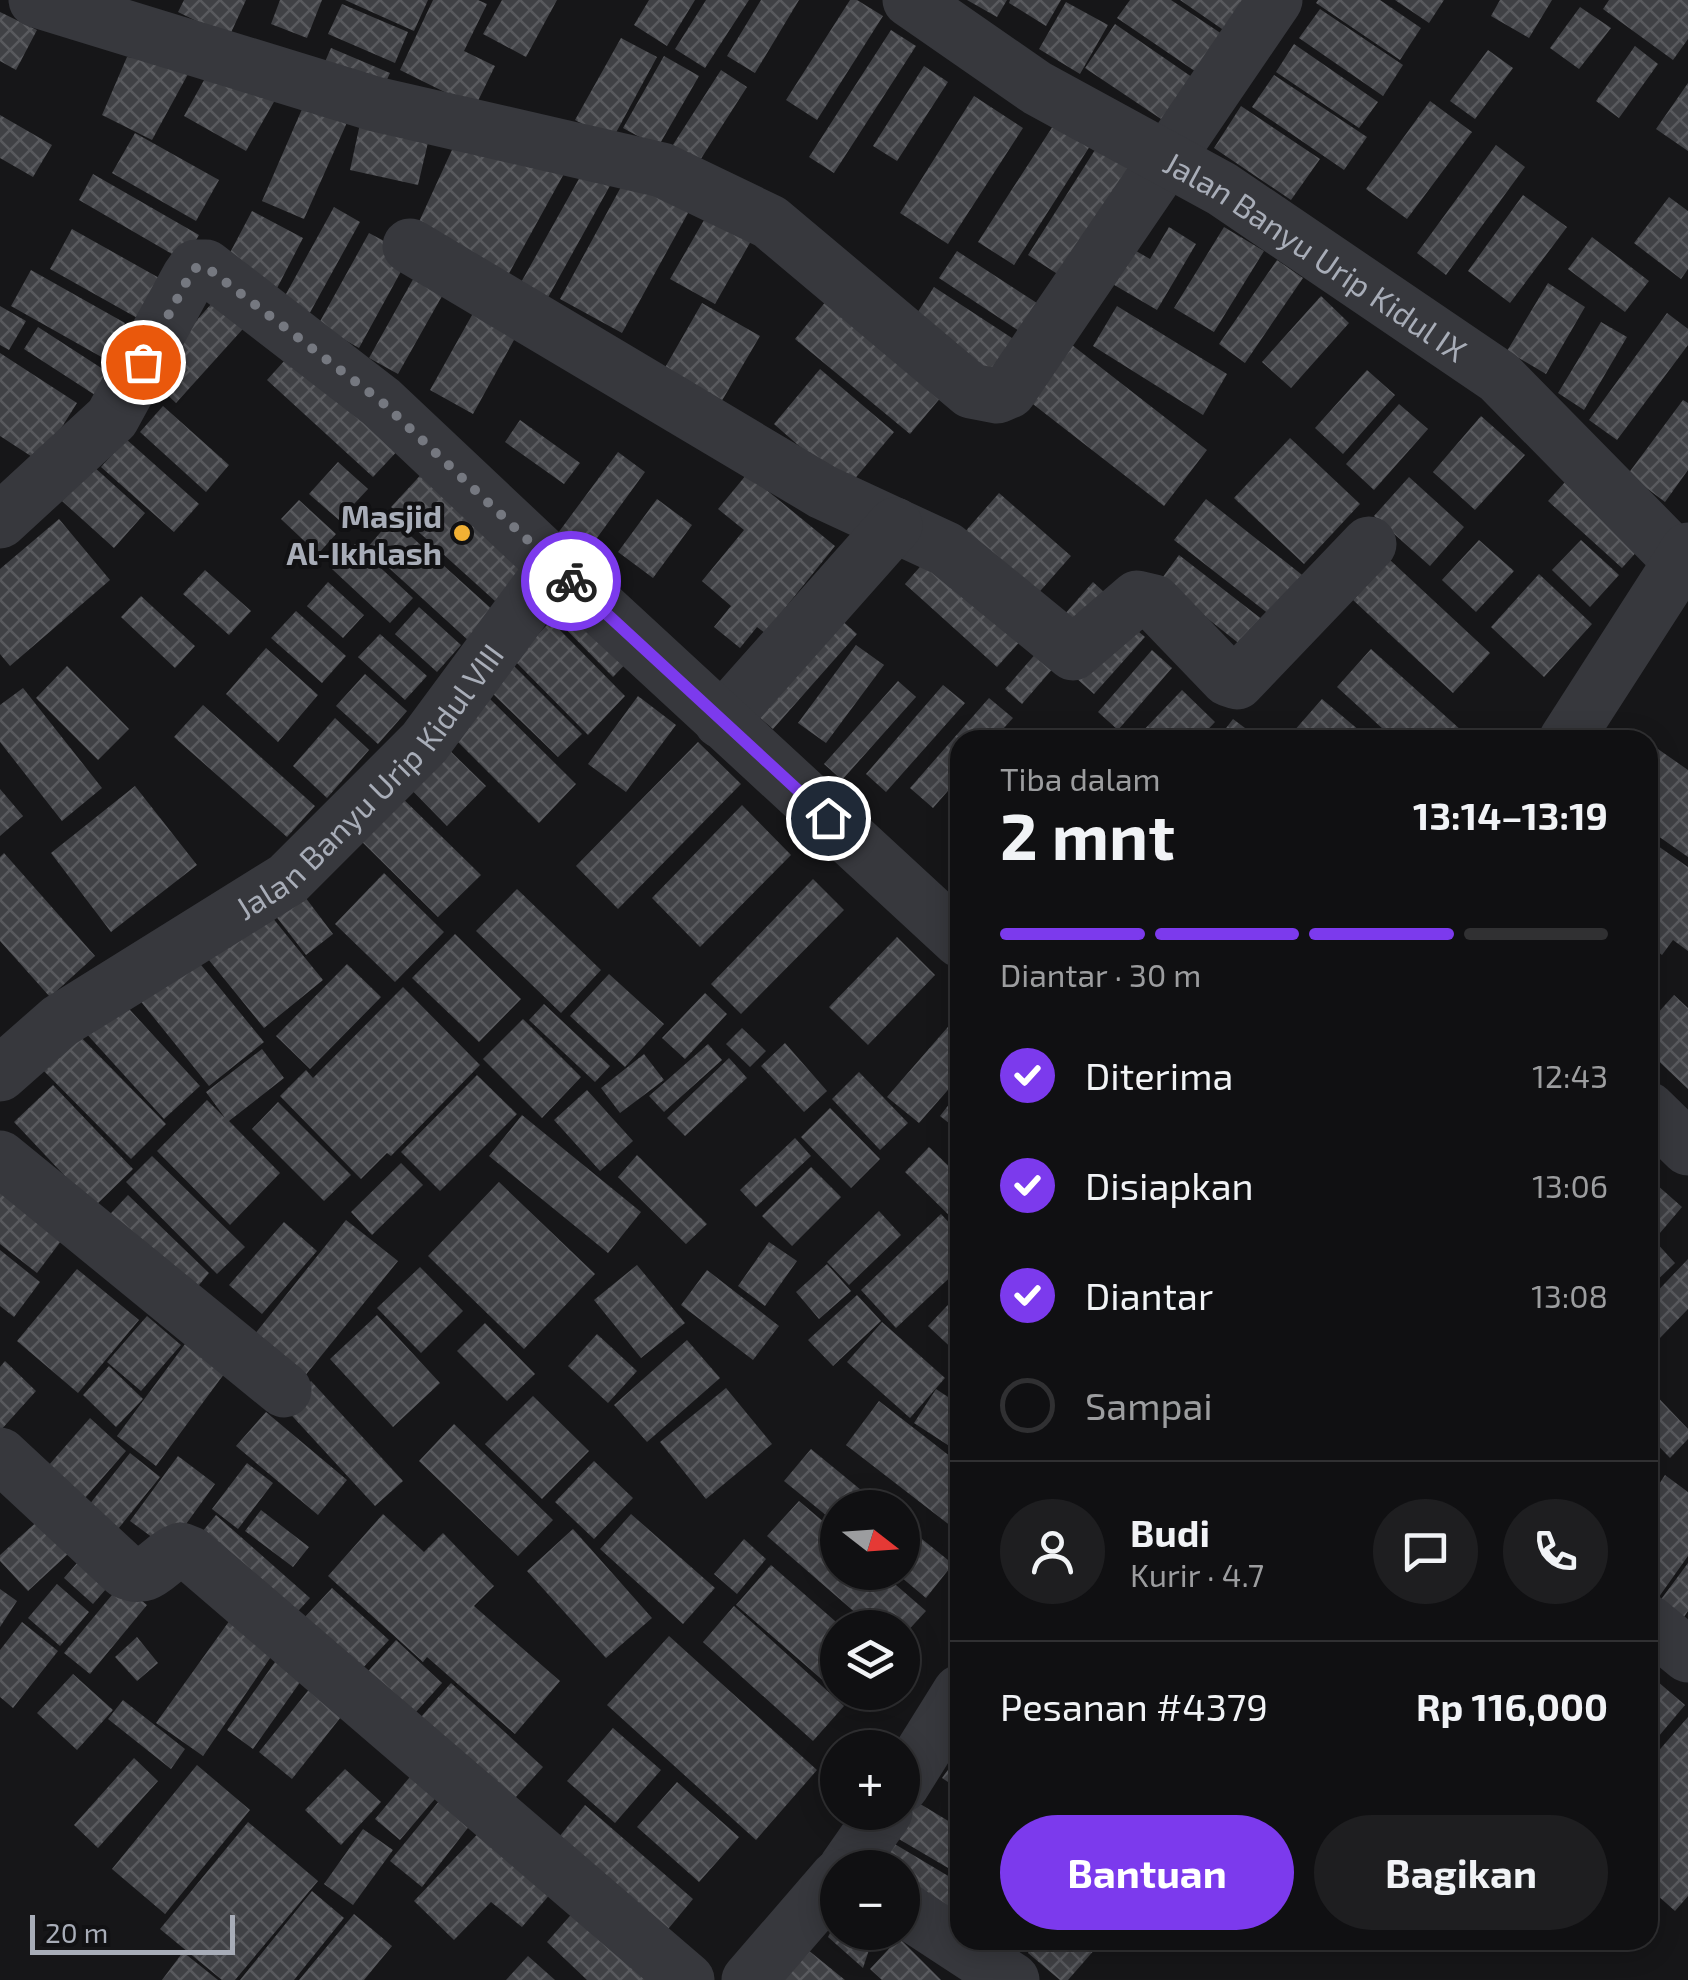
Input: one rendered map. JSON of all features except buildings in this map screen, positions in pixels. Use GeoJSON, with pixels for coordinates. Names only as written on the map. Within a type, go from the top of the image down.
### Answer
{"type":"FeatureCollection","features":[{"type":"Feature","properties":{"kind":"street"},"geometry":{"type":"LineString","coordinates":[[36,0],[375,104],[662,170],[770,222],[971,391],[997,396],[1009,391],[1274,0]]}},
{"type":"Feature","properties":{"kind":"street","name":"Jalan Banyu Urip Kidul IX"},"geometry":{"type":"LineString","coordinates":[[910,0],[1038,88],[1222,188],[1500,377],[1684,556]]}},
{"type":"Feature","properties":{"kind":"street"},"geometry":{"type":"LineString","coordinates":[[410,246],[823,492],[946,549],[1073,653],[1136,598],[1145,598],[1154,602],[1228,679],[1237,682],[1368,544]]}},
{"type":"Feature","properties":{"kind":"street"},"geometry":{"type":"LineString","coordinates":[[0,521],[112,418],[189,277],[196,268],[206,267],[382,402],[950,931]]}},
{"type":"Feature","properties":{"kind":"street"},"geometry":{"type":"LineString","coordinates":[[721,720],[896,525]]}},
{"type":"Feature","properties":{"kind":"street"},"geometry":{"type":"LineString","coordinates":[[1572,730],[1684,556]]}},
{"type":"Feature","properties":{"kind":"street","name":"Jalan Banyu Urip Kidul VIII"},"geometry":{"type":"LineString","coordinates":[[0,1074],[60,1022],[288,880],[424,742],[555,566]]}},
{"type":"Feature","properties":{"kind":"street"},"geometry":{"type":"LineString","coordinates":[[1658,1118],[1688,1148]]}},
{"type":"Feature","properties":{"kind":"street"},"geometry":{"type":"LineString","coordinates":[[0,1158],[284,1390]]}},
{"type":"Feature","properties":{"kind":"street"},"geometry":{"type":"LineString","coordinates":[[0,1455],[126,1571],[136,1576],[147,1575],[168,1554],[181,1550],[191,1554],[687,1980]]}},
{"type":"Feature","properties":{"kind":"street"},"geometry":{"type":"LineString","coordinates":[[1658,1630],[1688,1655]]}},
{"type":"Feature","properties":{"kind":"street"},"geometry":{"type":"LineString","coordinates":[[920,1756],[950,1708]]}},
{"type":"Feature","properties":{"kind":"street"},"geometry":{"type":"LineString","coordinates":[[749,1980],[820,1898]]}},
{"type":"Feature","properties":{"kind":"street"},"geometry":{"type":"LineString","coordinates":[[920,1920],[950,1939]]}},
{"type":"Feature","properties":{"kind":"street"},"geometry":{"type":"LineString","coordinates":[[966,1950],[1012,1980]]}},
{"type":"Feature","properties":{"kind":"way so far"},"geometry":{"type":"LineString","coordinates":[[143,362],[189,277],[196,268],[206,267],[382,402],[571,581]]}},
{"type":"Feature","properties":{"kind":"place","name":"Masjid Al-Ikhlash"},"geometry":{"type":"Point","coordinates":[462,533]}},
{"type":"Feature","properties":{"kind":"route"},"geometry":{"type":"LineString","coordinates":[[571,581],[828,818]]}}]}
